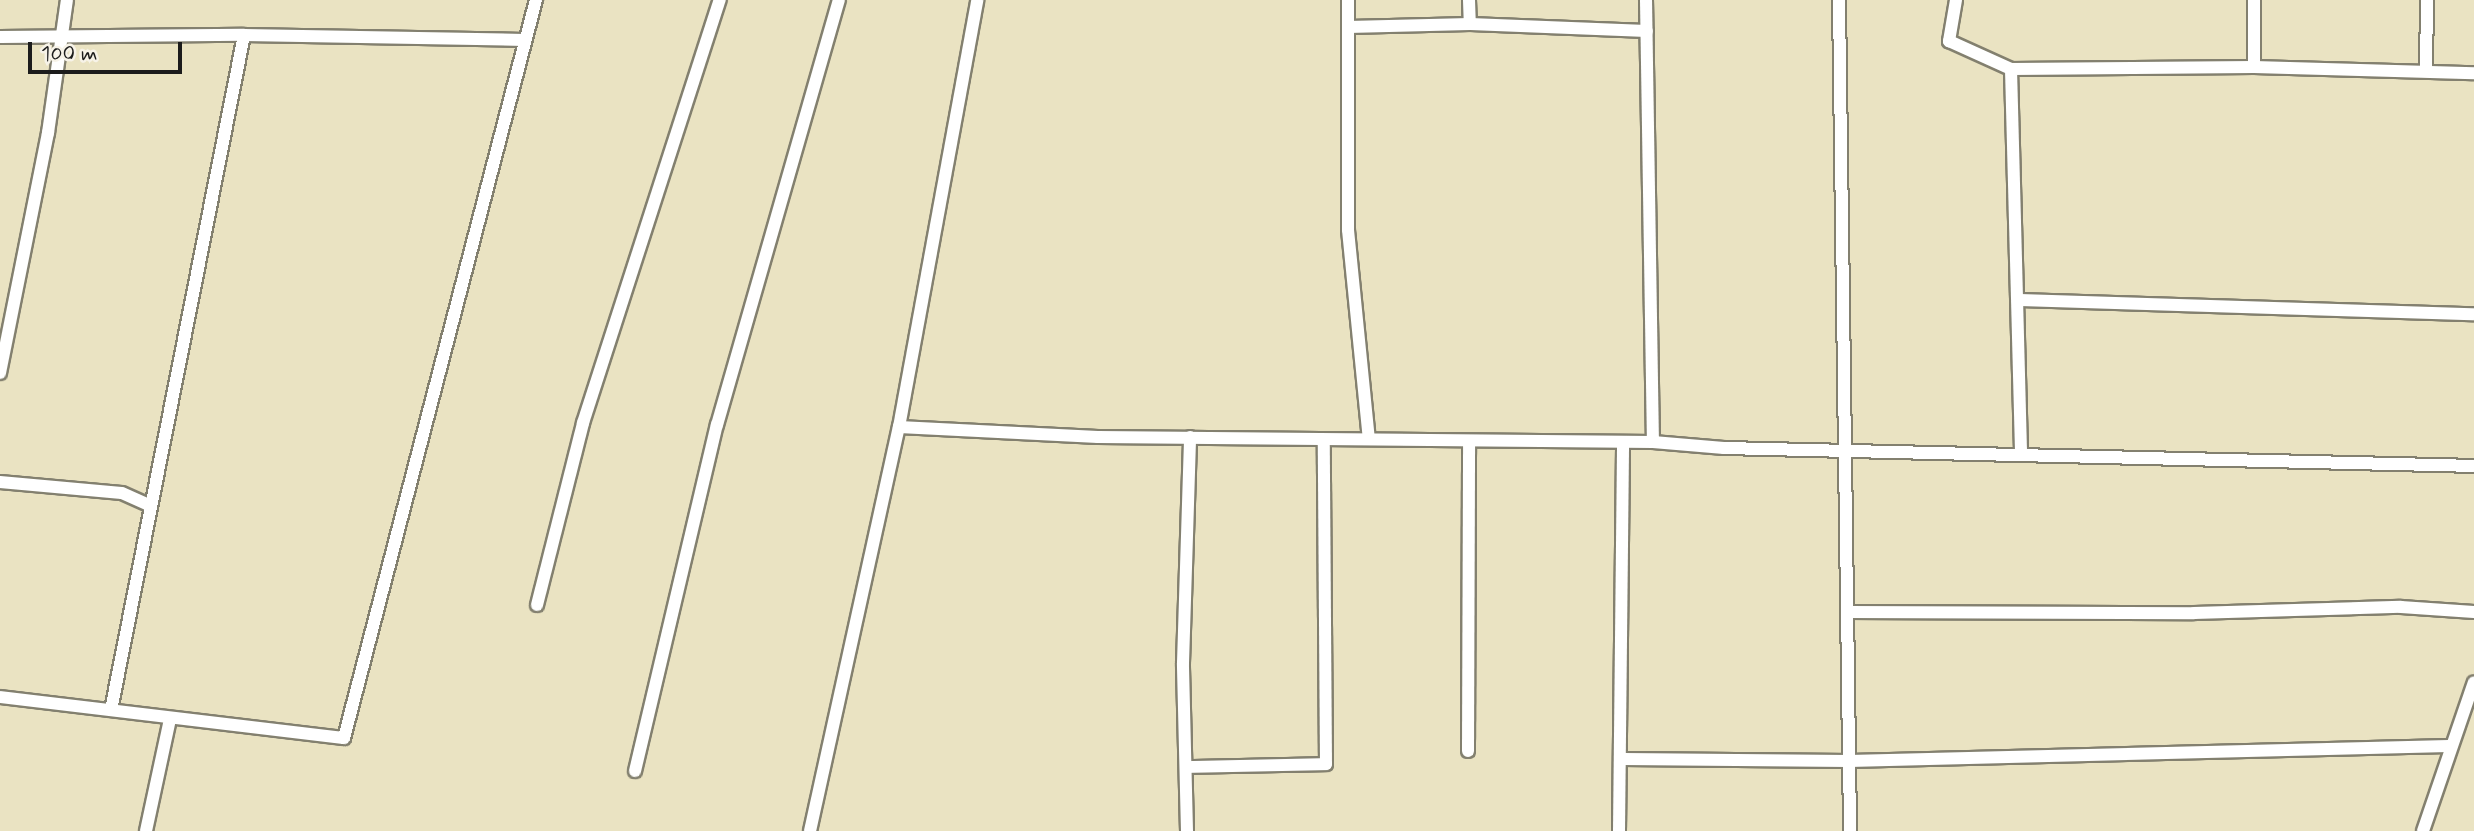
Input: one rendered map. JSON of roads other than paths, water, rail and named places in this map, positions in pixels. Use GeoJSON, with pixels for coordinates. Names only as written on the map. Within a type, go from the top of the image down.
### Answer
{"type":"FeatureCollection","features":[{"type":"Feature","properties":{"kind":"street"},"geometry":{"type":"LineString","coordinates":[[0,373],[64,35],[67,0]]}},
{"type":"Feature","properties":{"kind":"street"},"geometry":{"type":"LineString","coordinates":[[0,697],[344,738],[536,0]]}},
{"type":"Feature","properties":{"kind":"street"},"geometry":{"type":"LineString","coordinates":[[537,605],[583,423],[720,0]]}},
{"type":"Feature","properties":{"kind":"street"},"geometry":{"type":"LineString","coordinates":[[635,771],[717,425],[839,0]]}},
{"type":"Feature","properties":{"kind":"street"},"geometry":{"type":"LineString","coordinates":[[810,831],[899,427],[977,0]]}},
{"type":"Feature","properties":{"kind":"street"},"geometry":{"type":"LineString","coordinates":[[1348,0],[1348,230],[1369,439]]}},
{"type":"Feature","properties":{"kind":"street"},"geometry":{"type":"LineString","coordinates":[[1469,0],[1469,24]]}},
{"type":"Feature","properties":{"kind":"street"},"geometry":{"type":"LineString","coordinates":[[1646,0],[1653,442]]}},
{"type":"Feature","properties":{"kind":"street"},"geometry":{"type":"LineString","coordinates":[[1839,0],[1850,831]]}},
{"type":"Feature","properties":{"kind":"street"},"geometry":{"type":"LineString","coordinates":[[1956,0],[1949,41],[2011,69],[2254,67],[2474,73]]}},
{"type":"Feature","properties":{"kind":"street"},"geometry":{"type":"LineString","coordinates":[[2254,0],[2254,67]]}},
{"type":"Feature","properties":{"kind":"street"},"geometry":{"type":"LineString","coordinates":[[2426,71],[2427,0]]}},
{"type":"Feature","properties":{"kind":"street"},"geometry":{"type":"LineString","coordinates":[[1348,27],[1469,24],[1647,31]]}},
{"type":"Feature","properties":{"kind":"street"},"geometry":{"type":"LineString","coordinates":[[111,710],[149,505],[244,34]]}},
{"type":"Feature","properties":{"kind":"street"},"geometry":{"type":"LineString","coordinates":[[0,37],[244,34],[524,40]]}},
{"type":"Feature","properties":{"kind":"street"},"geometry":{"type":"LineString","coordinates":[[2011,69],[2021,455]]}},
{"type":"Feature","properties":{"kind":"street"},"geometry":{"type":"LineString","coordinates":[[2018,300],[2474,314]]}},
{"type":"Feature","properties":{"kind":"street"},"geometry":{"type":"LineString","coordinates":[[899,427],[1324,441],[1369,439],[1469,443],[1653,442],[1846,451],[2474,466]]}},
{"type":"Feature","properties":{"kind":"street"},"geometry":{"type":"LineString","coordinates":[[1186,831],[1188,767],[1183,663],[1190,437]]}},
{"type":"Feature","properties":{"kind":"street"},"geometry":{"type":"LineString","coordinates":[[1188,767],[1326,764],[1324,441]]}},
{"type":"Feature","properties":{"kind":"street"},"geometry":{"type":"LineString","coordinates":[[1468,751],[1469,443]]}},
{"type":"Feature","properties":{"kind":"street"},"geometry":{"type":"LineString","coordinates":[[1619,831],[1623,760],[1623,444]]}},
{"type":"Feature","properties":{"kind":"street"},"geometry":{"type":"LineString","coordinates":[[0,482],[122,493],[149,505]]}},
{"type":"Feature","properties":{"kind":"street"},"geometry":{"type":"LineString","coordinates":[[1848,612],[2401,607],[2474,612]]}},
{"type":"Feature","properties":{"kind":"street"},"geometry":{"type":"LineString","coordinates":[[2423,831],[2449,746],[2474,682]]}},
{"type":"Feature","properties":{"kind":"street"},"geometry":{"type":"LineString","coordinates":[[146,831],[170,719]]}},
{"type":"Feature","properties":{"kind":"street"},"geometry":{"type":"LineString","coordinates":[[1623,760],[1849,761],[2449,746]]}}]}
